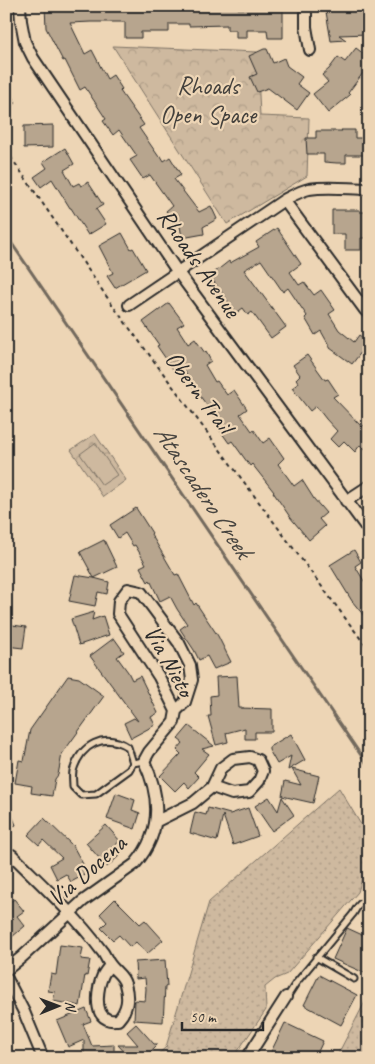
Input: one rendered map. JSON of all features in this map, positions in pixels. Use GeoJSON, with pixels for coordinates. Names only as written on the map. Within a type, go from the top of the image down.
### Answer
{"type":"FeatureCollection","features":[{"type":"Feature","properties":{"kind":"street","name":"Rhoads Avenue"},"geometry":{"type":"LineString","coordinates":[[20,6],[25,42],[33,58],[177,271],[369,531]]}},
{"type":"Feature","properties":{"kind":"street"},"geometry":{"type":"LineString","coordinates":[[306,6],[306,27],[310,50]]}},
{"type":"Feature","properties":{"kind":"street"},"geometry":{"type":"LineString","coordinates":[[129,305],[177,271],[298,192],[320,188],[369,189]]}},
{"type":"Feature","properties":{"kind":"street"},"geometry":{"type":"LineString","coordinates":[[284,200],[369,314]]}},
{"type":"Feature","properties":{"kind":"street"},"geometry":{"type":"LineString","coordinates":[[346,501],[369,486]]}},
{"type":"Feature","properties":{"kind":"street","name":"Via Nieto"},"geometry":{"type":"LineString","coordinates":[[144,761],[149,752],[174,722],[176,711],[184,702],[192,680],[190,665],[179,643],[141,592],[128,590],[119,601],[118,614],[160,677],[176,711]]}},
{"type":"Feature","properties":{"kind":"street"},"geometry":{"type":"LineString","coordinates":[[157,821],[193,803],[212,787],[220,768],[233,759],[250,757],[258,760],[262,771],[259,781],[248,792],[232,794],[212,787]]}},
{"type":"Feature","properties":{"kind":"street","name":"Via Docena"},"geometry":{"type":"LineString","coordinates":[[6,970],[83,901],[135,864],[140,858],[150,841],[157,821],[153,784],[144,761]]}},
{"type":"Feature","properties":{"kind":"street"},"geometry":{"type":"LineString","coordinates":[[12,855],[70,913],[125,982],[128,1000],[125,1013],[118,1020],[108,1020],[101,1015],[98,1005],[98,992],[103,975],[110,965]]}},
{"type":"Feature","properties":{"kind":"street"},"geometry":{"type":"LineString","coordinates":[[6,977],[24,1012],[43,1058]]}},
{"type":"Feature","properties":{"kind":"street"},"geometry":{"type":"LineString","coordinates":[[246,1058],[286,998]]}},
{"type":"Feature","properties":{"kind":"lane"},"geometry":{"type":"LineString","coordinates":[[133,763],[128,747],[111,740],[98,742],[86,748],[78,760],[73,773],[73,787],[81,795],[96,794],[129,770],[133,763],[144,761]]}},
{"type":"Feature","properties":{"kind":"lane"},"geometry":{"type":"LineString","coordinates":[[286,998],[316,957],[362,902],[369,902]]}},
{"type":"Feature","properties":{"kind":"lane"},"geometry":{"type":"LineString","coordinates":[[316,957],[354,979]]}},
{"type":"Feature","properties":{"kind":"path","name":"Obern Trail"},"geometry":{"type":"LineString","coordinates":[[6,150],[112,306],[369,650]]}},
{"type":"Feature","properties":{"kind":"green space","name":"Rhoads Open Space"},"geometry":{"type":"Polygon","coordinates":[[[113,46],[257,52],[260,116],[309,118],[307,176],[227,224],[113,46]]]}},
{"type":"Feature","properties":{"kind":"green space"},"geometry":{"type":"Polygon","coordinates":[[[95,434],[126,480],[103,497],[71,450],[95,434]]]}},
{"type":"Feature","properties":{"kind":"green space"},"geometry":{"type":"Polygon","coordinates":[[[95,443],[117,475],[102,485],[80,454],[95,443]]]}},
{"type":"Feature","properties":{"kind":"green space"},"geometry":{"type":"Polygon","coordinates":[[[339,788],[369,838],[369,879],[364,872],[358,892],[287,974],[275,979],[265,987],[266,1010],[233,1058],[154,1058],[166,1047],[209,902],[339,788]]]}},
{"type":"Feature","properties":{"kind":"green space"},"geometry":{"type":"Polygon","coordinates":[[[369,994],[369,1058],[336,1058],[369,994]]]}},
{"type":"Feature","properties":{"kind":"building"},"geometry":{"type":"Polygon","coordinates":[[[45,6],[170,6],[170,8],[189,8],[189,6],[238,6],[238,9],[266,9],[266,6],[283,6],[283,38],[268,38],[267,30],[247,30],[247,38],[236,38],[236,30],[227,30],[227,25],[189,26],[189,24],[169,24],[169,32],[141,32],[141,38],[125,38],[125,22],[70,23],[85,54],[92,50],[107,79],[113,75],[122,89],[120,91],[144,125],[139,128],[159,157],[161,156],[164,161],[170,157],[181,175],[174,179],[199,212],[211,206],[217,219],[203,227],[204,234],[182,238],[178,214],[172,219],[166,211],[172,206],[150,175],[143,179],[130,160],[137,156],[119,130],[113,135],[103,121],[106,119],[85,87],[80,90],[46,28],[45,6]]]}},
{"type":"Feature","properties":{"kind":"building"},"geometry":{"type":"Polygon","coordinates":[[[325,6],[367,6],[367,10],[369,10],[369,34],[339,35],[346,40],[331,41],[325,6]]]}},
{"type":"Feature","properties":{"kind":"building"},"geometry":{"type":"Polygon","coordinates":[[[356,48],[369,58],[369,65],[348,93],[350,95],[328,113],[313,94],[328,82],[322,75],[338,57],[345,62],[356,48]]]}},
{"type":"Feature","properties":{"kind":"building"},"geometry":{"type":"Polygon","coordinates":[[[267,49],[273,63],[284,58],[287,66],[302,77],[297,84],[309,93],[297,110],[268,88],[257,92],[250,77],[257,74],[249,56],[267,49]]]}},
{"type":"Feature","properties":{"kind":"building"},"geometry":{"type":"Polygon","coordinates":[[[6,86],[16,103],[6,109],[6,86]]]}},
{"type":"Feature","properties":{"kind":"building"},"geometry":{"type":"Polygon","coordinates":[[[53,125],[53,147],[24,148],[24,126],[53,125]]]}},
{"type":"Feature","properties":{"kind":"building"},"geometry":{"type":"Polygon","coordinates":[[[355,130],[355,138],[364,138],[364,140],[369,141],[369,155],[346,155],[346,163],[337,163],[324,162],[324,154],[307,154],[306,138],[316,138],[316,131],[355,130]]]}},
{"type":"Feature","properties":{"kind":"building"},"geometry":{"type":"Polygon","coordinates":[[[65,148],[74,164],[64,170],[73,186],[79,183],[81,186],[88,182],[103,205],[96,209],[106,224],[88,235],[52,179],[41,187],[34,177],[47,168],[43,162],[65,148]]]}},
{"type":"Feature","properties":{"kind":"building"},"geometry":{"type":"Polygon","coordinates":[[[332,210],[360,210],[360,212],[369,212],[369,238],[361,238],[361,250],[345,250],[345,234],[332,234],[332,210]]]}},
{"type":"Feature","properties":{"kind":"building"},"geometry":{"type":"Polygon","coordinates":[[[277,228],[301,264],[290,272],[299,285],[304,282],[314,295],[321,290],[335,310],[329,314],[339,330],[354,342],[359,335],[369,342],[352,364],[330,348],[321,331],[315,335],[305,318],[307,316],[288,288],[283,292],[261,260],[244,270],[286,327],[271,338],[252,312],[248,315],[243,308],[236,313],[210,276],[229,261],[230,263],[259,247],[256,242],[277,228]]]}},
{"type":"Feature","properties":{"kind":"building"},"geometry":{"type":"Polygon","coordinates":[[[122,233],[146,270],[115,288],[107,276],[113,273],[99,246],[122,233]]]}},
{"type":"Feature","properties":{"kind":"building"},"geometry":{"type":"Polygon","coordinates":[[[169,303],[184,323],[177,327],[188,344],[195,339],[206,352],[211,361],[205,365],[215,382],[217,381],[227,395],[234,390],[247,409],[240,414],[252,431],[254,430],[263,443],[270,438],[284,458],[278,464],[294,486],[302,480],[326,513],[319,519],[325,526],[309,540],[252,464],[250,466],[232,441],[229,443],[219,429],[223,427],[194,388],[181,364],[173,369],[157,346],[159,345],[143,322],[169,303]]]}},
{"type":"Feature","properties":{"kind":"building"},"geometry":{"type":"Polygon","coordinates":[[[307,355],[325,380],[328,379],[338,394],[333,397],[362,427],[369,420],[369,453],[360,445],[355,452],[344,441],[338,447],[330,439],[337,431],[316,406],[310,411],[292,388],[299,383],[296,379],[300,375],[293,365],[307,355]]]}},
{"type":"Feature","properties":{"kind":"building"},"geometry":{"type":"Polygon","coordinates":[[[136,508],[175,575],[178,574],[194,605],[196,603],[218,636],[231,662],[214,669],[207,656],[199,660],[180,629],[187,624],[170,596],[160,601],[150,580],[148,582],[140,567],[146,564],[135,545],[133,546],[125,533],[118,538],[110,525],[136,508]]]}},
{"type":"Feature","properties":{"kind":"building"},"geometry":{"type":"Polygon","coordinates":[[[104,540],[117,567],[94,578],[80,552],[104,540]]]}},
{"type":"Feature","properties":{"kind":"building"},"geometry":{"type":"Polygon","coordinates":[[[354,550],[361,562],[355,566],[369,589],[369,622],[352,601],[330,565],[354,550]]]}},
{"type":"Feature","properties":{"kind":"building"},"geometry":{"type":"Polygon","coordinates":[[[75,575],[109,582],[107,594],[98,592],[95,606],[69,601],[75,575]]]}},
{"type":"Feature","properties":{"kind":"building"},"geometry":{"type":"Polygon","coordinates":[[[94,612],[92,620],[103,616],[109,635],[79,645],[71,619],[94,612]]]}},
{"type":"Feature","properties":{"kind":"building"},"geometry":{"type":"Polygon","coordinates":[[[6,624],[26,627],[23,648],[6,646],[6,624]]]}},
{"type":"Feature","properties":{"kind":"building"},"geometry":{"type":"Polygon","coordinates":[[[114,638],[124,652],[117,657],[132,680],[140,676],[158,713],[151,717],[155,725],[131,738],[124,723],[134,718],[138,721],[90,656],[114,638]]]}},
{"type":"Feature","properties":{"kind":"building"},"geometry":{"type":"Polygon","coordinates":[[[68,676],[79,678],[104,696],[62,754],[52,796],[31,793],[32,786],[15,783],[19,760],[24,761],[30,730],[68,676]]]}},
{"type":"Feature","properties":{"kind":"building"},"geometry":{"type":"Polygon","coordinates":[[[237,676],[239,708],[272,709],[272,732],[255,732],[255,739],[245,739],[245,728],[226,733],[228,742],[216,745],[208,716],[211,716],[210,696],[217,695],[216,677],[237,676]]]}},
{"type":"Feature","properties":{"kind":"building"},"geometry":{"type":"Polygon","coordinates":[[[189,726],[214,746],[202,749],[209,754],[194,772],[199,777],[189,788],[184,782],[175,791],[160,776],[181,754],[177,750],[183,743],[178,739],[189,726]]]}},
{"type":"Feature","properties":{"kind":"building"},"geometry":{"type":"Polygon","coordinates":[[[291,734],[305,760],[288,770],[291,756],[277,764],[269,747],[291,734]]]}},
{"type":"Feature","properties":{"kind":"building"},"geometry":{"type":"Polygon","coordinates":[[[292,769],[319,776],[313,803],[282,796],[285,781],[301,785],[292,769]]]}},
{"type":"Feature","properties":{"kind":"building"},"geometry":{"type":"Polygon","coordinates":[[[116,793],[135,800],[132,810],[140,813],[135,829],[107,819],[116,793]]]}},
{"type":"Feature","properties":{"kind":"building"},"geometry":{"type":"Polygon","coordinates":[[[269,797],[278,811],[282,797],[294,815],[272,831],[255,806],[269,797]]]}},
{"type":"Feature","properties":{"kind":"building"},"geometry":{"type":"Polygon","coordinates":[[[6,801],[16,825],[6,829],[6,801]]]}},
{"type":"Feature","properties":{"kind":"building"},"geometry":{"type":"Polygon","coordinates":[[[208,808],[230,814],[248,808],[258,836],[233,845],[223,815],[217,841],[190,833],[195,812],[206,815],[208,808]]]}},
{"type":"Feature","properties":{"kind":"building"},"geometry":{"type":"Polygon","coordinates":[[[44,818],[73,846],[88,873],[71,882],[66,874],[57,879],[50,865],[62,858],[43,840],[39,845],[28,835],[44,818]]]}},
{"type":"Feature","properties":{"kind":"building"},"geometry":{"type":"Polygon","coordinates":[[[106,825],[120,841],[113,847],[120,855],[107,867],[86,843],[106,825]]]}},
{"type":"Feature","properties":{"kind":"building"},"geometry":{"type":"Polygon","coordinates":[[[14,899],[24,911],[17,916],[25,926],[6,942],[6,905],[14,899]]]}},
{"type":"Feature","properties":{"kind":"building"},"geometry":{"type":"Polygon","coordinates":[[[115,899],[140,924],[145,920],[163,940],[147,954],[136,942],[130,947],[119,935],[113,940],[101,928],[107,922],[100,914],[115,899]]]}},
{"type":"Feature","properties":{"kind":"building"},"geometry":{"type":"Polygon","coordinates":[[[347,928],[369,938],[369,975],[333,959],[347,928]]]}},
{"type":"Feature","properties":{"kind":"building"},"geometry":{"type":"Polygon","coordinates":[[[60,945],[83,948],[81,959],[90,960],[87,976],[85,975],[80,1006],[53,1001],[55,992],[48,991],[51,974],[56,975],[60,945]]]}},
{"type":"Feature","properties":{"kind":"building"},"geometry":{"type":"Polygon","coordinates":[[[165,960],[167,986],[165,987],[163,1022],[134,1020],[135,1000],[145,1001],[146,989],[145,978],[136,979],[135,962],[165,960]]]}},
{"type":"Feature","properties":{"kind":"building"},"geometry":{"type":"Polygon","coordinates":[[[319,975],[357,995],[341,1025],[304,1005],[319,975]]]}},
{"type":"Feature","properties":{"kind":"building"},"geometry":{"type":"Polygon","coordinates":[[[86,1009],[91,1021],[83,1024],[92,1046],[114,1045],[114,1058],[84,1058],[84,1040],[68,1047],[57,1021],[86,1009]]]}},
{"type":"Feature","properties":{"kind":"building"},"geometry":{"type":"Polygon","coordinates":[[[285,1023],[323,1041],[315,1058],[279,1058],[270,1054],[285,1023]]]}},
{"type":"Feature","properties":{"kind":"building"},"geometry":{"type":"Polygon","coordinates":[[[136,1024],[154,1044],[158,1044],[144,1058],[130,1058],[118,1045],[138,1045],[127,1032],[136,1024]]]}},
{"type":"Feature","properties":{"kind":"waterway","name":"Atascadero Creek"},"geometry":{"type":"LineString","coordinates":[[6,235],[369,767]]}}]}
